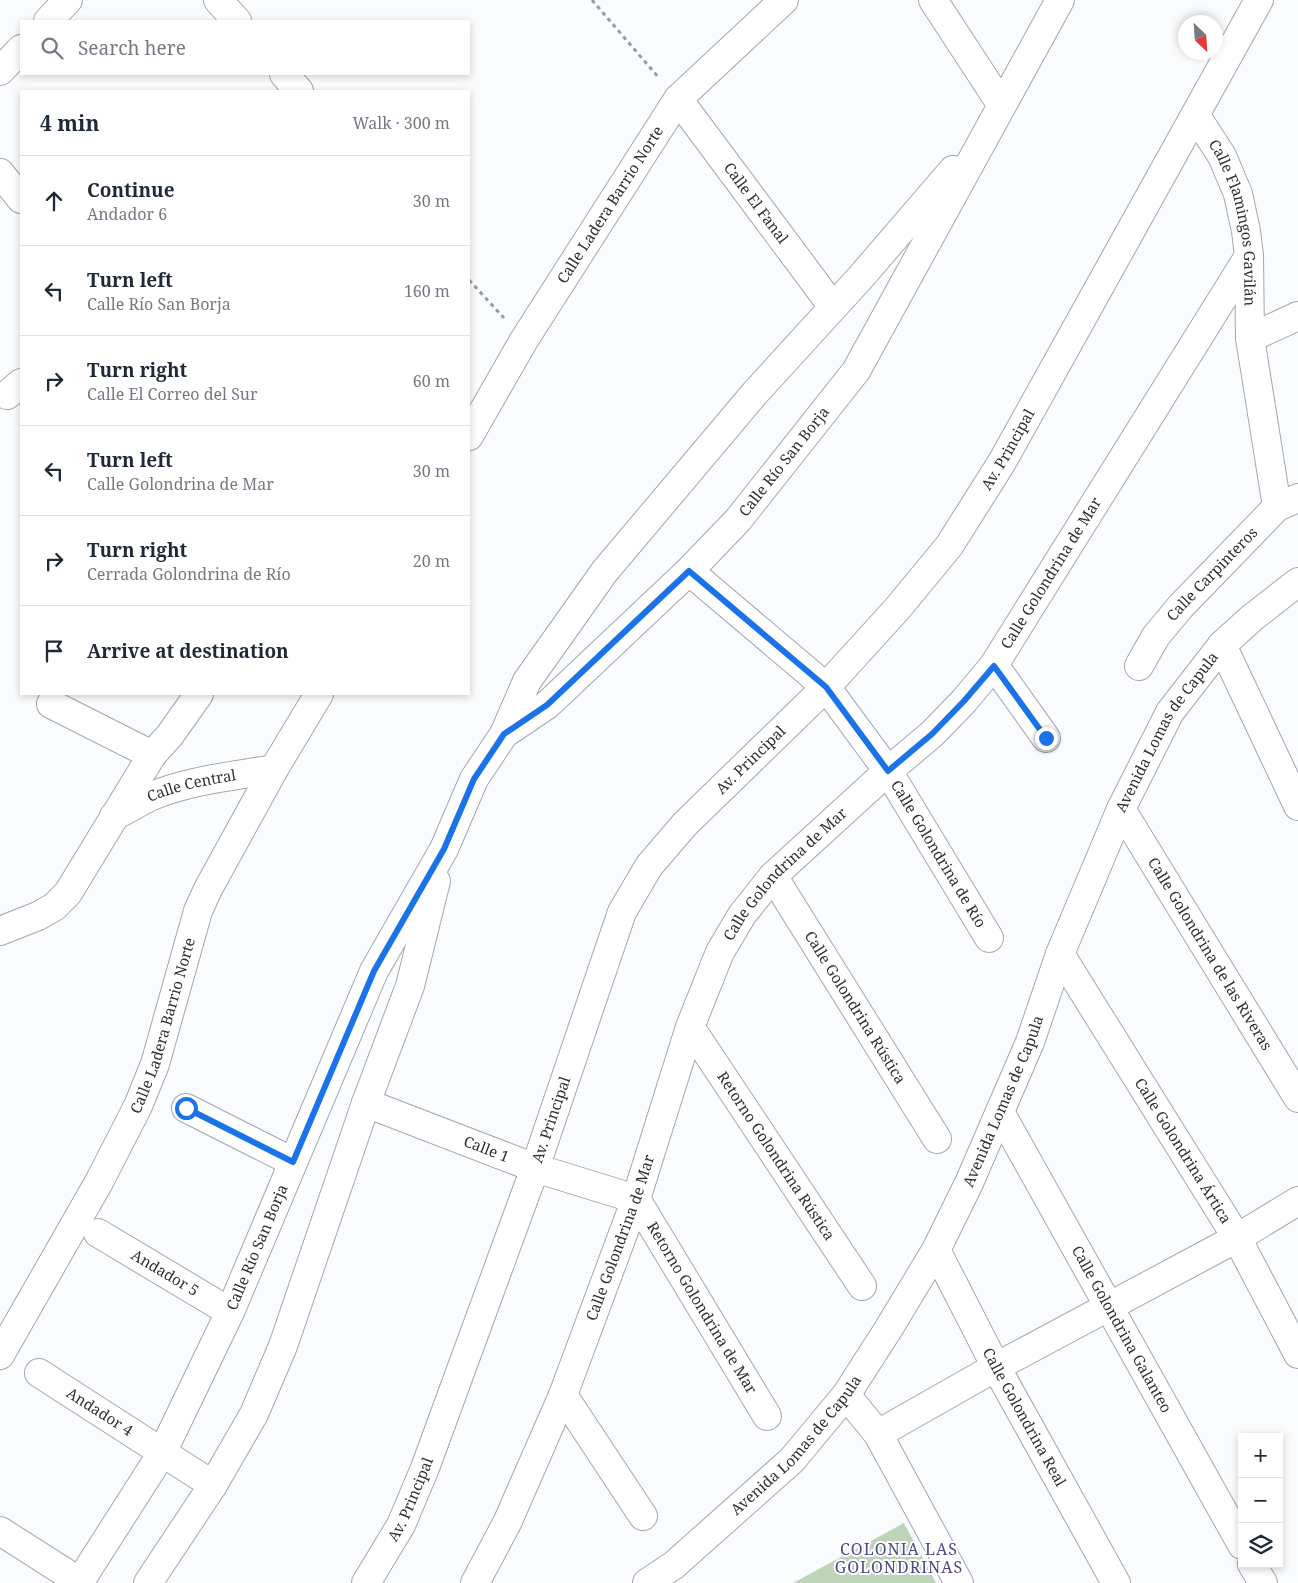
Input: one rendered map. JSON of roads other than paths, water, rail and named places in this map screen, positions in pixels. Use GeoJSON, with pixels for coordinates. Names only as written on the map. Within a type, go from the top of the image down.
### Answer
{"type":"FeatureCollection","features":[{"type":"Feature","properties":{"kind":"street"},"geometry":{"type":"LineString","coordinates":[[49,20],[68,0]]}},
{"type":"Feature","properties":{"kind":"street"},"geometry":{"type":"LineString","coordinates":[[218,0],[236,20]]}},
{"type":"Feature","properties":{"kind":"street","name":"Calle Ladera Barrio Norte"},"geometry":{"type":"LineString","coordinates":[[470,434],[524,340],[678,99],[784,0]]}},
{"type":"Feature","properties":{"kind":"street"},"geometry":{"type":"LineString","coordinates":[[933,0],[1002,104]]}},
{"type":"Feature","properties":{"kind":"street","name":"Calle Río San Borja"},"geometry":{"type":"LineString","coordinates":[[504,734],[547,705],[689,571],[738,520],[856,371],[1060,0]]}},
{"type":"Feature","properties":{"kind":"street","name":"Av. Principal"},"geometry":{"type":"LineString","coordinates":[[366,1583],[401,1525],[425,1468],[535,1168],[622,912],[649,866],[684,824],[826,687],[897,609],[949,546],[1002,462],[1259,0]]}},
{"type":"Feature","properties":{"kind":"street"},"geometry":{"type":"LineString","coordinates":[[0,71],[20,50]]}},
{"type":"Feature","properties":{"kind":"street"},"geometry":{"type":"LineString","coordinates":[[285,75],[299,90]]}},
{"type":"Feature","properties":{"kind":"street","name":"Calle El Fanal"},"geometry":{"type":"LineString","coordinates":[[678,99],[833,307]]}},
{"type":"Feature","properties":{"kind":"street","name":"Calle Flamingos Gavilán"},"geometry":{"type":"LineString","coordinates":[[1196,116],[1222,156],[1238,194],[1249,256],[1250,338],[1288,502]]}},
{"type":"Feature","properties":{"kind":"street","name":"Calle Río San Borja"},"geometry":{"type":"LineString","coordinates":[[79,1582],[162,1453],[230,1312],[374,971],[444,849],[474,779],[504,734],[527,681],[605,571],[755,393],[989,130]]}},
{"type":"Feature","properties":{"kind":"street"},"geometry":{"type":"LineString","coordinates":[[0,173],[20,198]]}},
{"type":"Feature","properties":{"kind":"street","name":"Calle Golondrina de Mar"},"geometry":{"type":"LineString","coordinates":[[475,1583],[507,1523],[563,1395],[636,1199],[690,1027],[720,952],[742,915],[773,876],[888,771],[932,734],[994,666],[1249,256]]}},
{"type":"Feature","properties":{"kind":"street"},"geometry":{"type":"LineString","coordinates":[[1250,338],[1298,316]]}},
{"type":"Feature","properties":{"kind":"street","name":"Calle Carpinteros"},"geometry":{"type":"LineString","coordinates":[[1139,666],[1156,636],[1181,606],[1288,502]]}},
{"type":"Feature","properties":{"kind":"street","name":"Calle Golondrina de Río"},"geometry":{"type":"LineString","coordinates":[[689,571],[826,687],[888,771],[989,938]]}},
{"type":"Feature","properties":{"kind":"street","name":"Avenida Lomas de Capula"},"geometry":{"type":"LineString","coordinates":[[647,1583],[674,1565],[792,1460],[846,1395],[936,1250],[969,1183],[1030,1042],[1060,954],[1121,809],[1170,712],[1222,646],[1253,617],[1298,582]]}},
{"type":"Feature","properties":{"kind":"street"},"geometry":{"type":"LineString","coordinates":[[1222,646],[1298,806]]}},
{"type":"Feature","properties":{"kind":"street"},"geometry":{"type":"LineString","coordinates":[[994,666],[1046,738]]}},
{"type":"Feature","properties":{"kind":"street","name":"Calle Central"},"geometry":{"type":"LineString","coordinates":[[0,931],[38,916],[54,907],[68,893],[152,755],[179,723],[198,695]]}},
{"type":"Feature","properties":{"kind":"street","name":"Calle Ladera Barrio Norte"},"geometry":{"type":"LineString","coordinates":[[0,1355],[99,1182],[138,1106],[155,1064],[198,911],[208,889],[274,769],[318,695]]}},
{"type":"Feature","properties":{"kind":"street"},"geometry":{"type":"LineString","coordinates":[[52,704],[152,755]]}},
{"type":"Feature","properties":{"kind":"street","name":"Calle Central"},"geometry":{"type":"LineString","coordinates":[[113,817],[152,796],[173,789],[274,769]]}},
{"type":"Feature","properties":{"kind":"street","name":"Calle Golondrina de las Riveras"},"geometry":{"type":"LineString","coordinates":[[1121,809],[1298,1098]]}},
{"type":"Feature","properties":{"kind":"street","name":"Calle Río San Borja"},"geometry":{"type":"LineString","coordinates":[[148,1583],[214,1486],[254,1414],[283,1346],[366,1103],[410,986],[444,849]]}},
{"type":"Feature","properties":{"kind":"street","name":"Calle Golondrina Rústica"},"geometry":{"type":"LineString","coordinates":[[773,876],[937,1139]]}},
{"type":"Feature","properties":{"kind":"street","name":"Calle Golondrina Ártica"},"geometry":{"type":"LineString","coordinates":[[1060,954],[1237,1238],[1298,1354]]}},
{"type":"Feature","properties":{"kind":"street","name":"Retorno Golondrina Rústica"},"geometry":{"type":"LineString","coordinates":[[690,1027],[862,1286]]}},
{"type":"Feature","properties":{"kind":"street","name":"Calle 1"},"geometry":{"type":"LineString","coordinates":[[366,1103],[535,1168],[636,1199]]}},
{"type":"Feature","properties":{"kind":"street"},"geometry":{"type":"LineString","coordinates":[[186,1108],[293,1162]]}},
{"type":"Feature","properties":{"kind":"street","name":"Calle Golondrina Galanteo"},"geometry":{"type":"LineString","coordinates":[[1000,1112],[1238,1539]]}},
{"type":"Feature","properties":{"kind":"street","name":"Retorno Golondrina de Mar"},"geometry":{"type":"LineString","coordinates":[[636,1199],[767,1416]]}},
{"type":"Feature","properties":{"kind":"street"},"geometry":{"type":"LineString","coordinates":[[878,1434],[996,1367],[1237,1238],[1298,1201]]}},
{"type":"Feature","properties":{"kind":"street","name":"Andador 5"},"geometry":{"type":"LineString","coordinates":[[98,1233],[230,1312]]}},
{"type":"Feature","properties":{"kind":"street","name":"Calle Golondrina Real"},"geometry":{"type":"LineString","coordinates":[[936,1250],[996,1367],[1116,1583]]}},
{"type":"Feature","properties":{"kind":"street","name":"Andador 4"},"geometry":{"type":"LineString","coordinates":[[39,1373],[214,1486]]}},
{"type":"Feature","properties":{"kind":"street"},"geometry":{"type":"LineString","coordinates":[[563,1395],[643,1516]]}},
{"type":"Feature","properties":{"kind":"street"},"geometry":{"type":"LineString","coordinates":[[846,1395],[878,1434],[959,1583]]}},
{"type":"Feature","properties":{"kind":"street"},"geometry":{"type":"LineString","coordinates":[[0,1531],[79,1582]]}},
{"type":"Feature","properties":{"kind":"street"},"geometry":{"type":"LineString","coordinates":[[1254,1568],[1263,1583]]}},
{"type":"Feature","properties":{"kind":"district","name":"COLONIA LAS GOLONDRINAS"},"geometry":{"type":"Point","coordinates":[899,1558]}}]}
